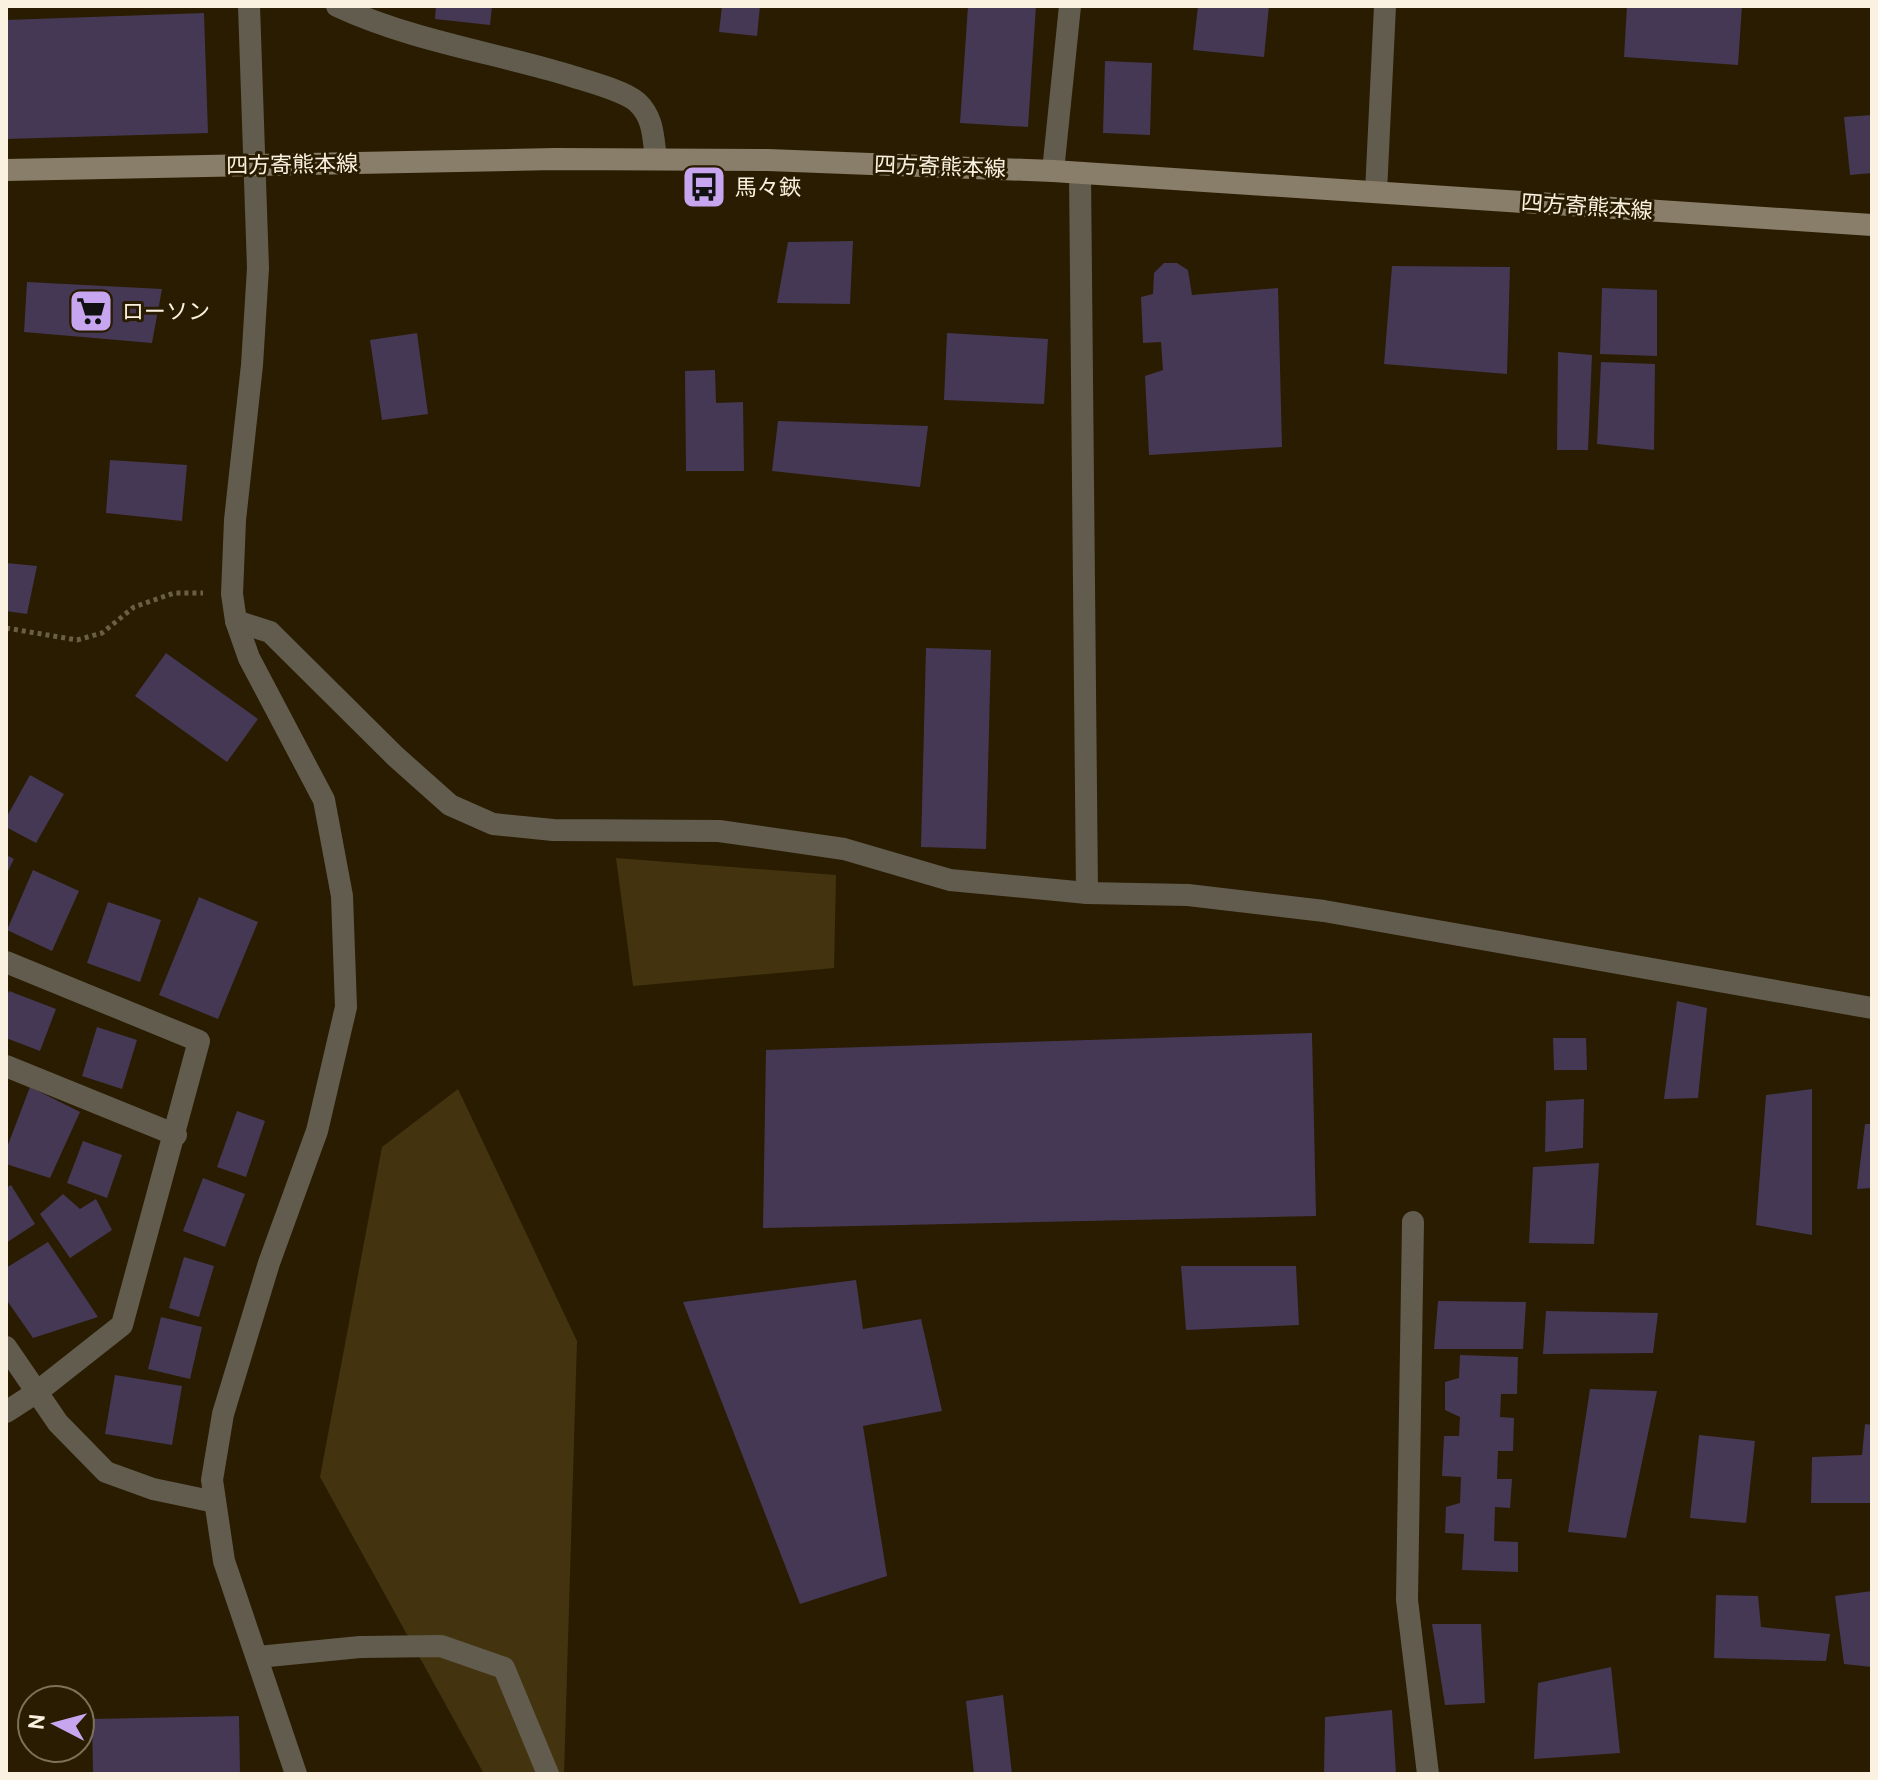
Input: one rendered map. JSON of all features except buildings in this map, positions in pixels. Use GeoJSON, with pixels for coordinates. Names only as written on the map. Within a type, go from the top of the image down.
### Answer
{"type":"FeatureCollection","features":[{"type":"Feature","properties":{"kind":"main road","name":"四方寄熊本線"},"geometry":{"type":"LineString","coordinates":[[6,170],[256,164],[768,160],[1053,171],[1872,225]]}},
{"type":"Feature","properties":{"kind":"street"},"geometry":{"type":"LineString","coordinates":[[249,6],[258,268],[252,365],[235,520],[232,594],[236,621],[249,658],[324,800],[342,896],[346,1007],[317,1131],[269,1263],[223,1414],[212,1480],[224,1561],[296,1774]]}},
{"type":"Feature","properties":{"kind":"street"},"geometry":{"type":"LineString","coordinates":[[337,6],[365,11],[429,40],[517,60],[635,100],[651,120],[656,159]]}},
{"type":"Feature","properties":{"kind":"street"},"geometry":{"type":"LineString","coordinates":[[1053,171],[1070,6]]}},
{"type":"Feature","properties":{"kind":"street"},"geometry":{"type":"LineString","coordinates":[[1376,192],[1385,6]]}},
{"type":"Feature","properties":{"kind":"street"},"geometry":{"type":"LineString","coordinates":[[1080,173],[1087,893]]}},
{"type":"Feature","properties":{"kind":"street"},"geometry":{"type":"LineString","coordinates":[[236,621],[270,632],[395,756],[450,805],[493,824],[553,830],[719,831],[844,849],[950,880],[1087,893],[1188,895],[1324,911],[1872,1008]]}},
{"type":"Feature","properties":{"kind":"street"},"geometry":{"type":"LineString","coordinates":[[6,962],[199,1041],[122,1325],[37,1392],[6,1412]]}},
{"type":"Feature","properties":{"kind":"street"},"geometry":{"type":"LineString","coordinates":[[6,1066],[176,1135]]}},
{"type":"Feature","properties":{"kind":"street"},"geometry":{"type":"LineString","coordinates":[[1413,1222],[1407,1600],[1428,1774]]}},
{"type":"Feature","properties":{"kind":"street"},"geometry":{"type":"LineString","coordinates":[[6,1347],[58,1423],[106,1472],[153,1489],[215,1502]]}},
{"type":"Feature","properties":{"kind":"street"},"geometry":{"type":"LineString","coordinates":[[258,1657],[360,1647],[441,1646],[504,1668],[548,1774]]}},
{"type":"Feature","properties":{"kind":"path"},"geometry":{"type":"LineString","coordinates":[[6,628],[77,640],[102,633],[134,607],[174,593],[232,594]]}},
{"type":"Feature","properties":{"kind":"shaded area"},"geometry":{"type":"Polygon","coordinates":[[[616,858],[836,875],[834,968],[633,986],[616,858]]]}},
{"type":"Feature","properties":{"kind":"shaded area"},"geometry":{"type":"Polygon","coordinates":[[[458,1089],[577,1341],[564,1774],[484,1774],[320,1477],[382,1147],[458,1089]]]}},
{"type":"Feature","properties":{"kind":"place","name":"馬々鋏"},"geometry":{"type":"Point","coordinates":[704,187]}},
{"type":"Feature","properties":{"kind":"place","name":"ローソン"},"geometry":{"type":"Point","coordinates":[91,311]}}]}
